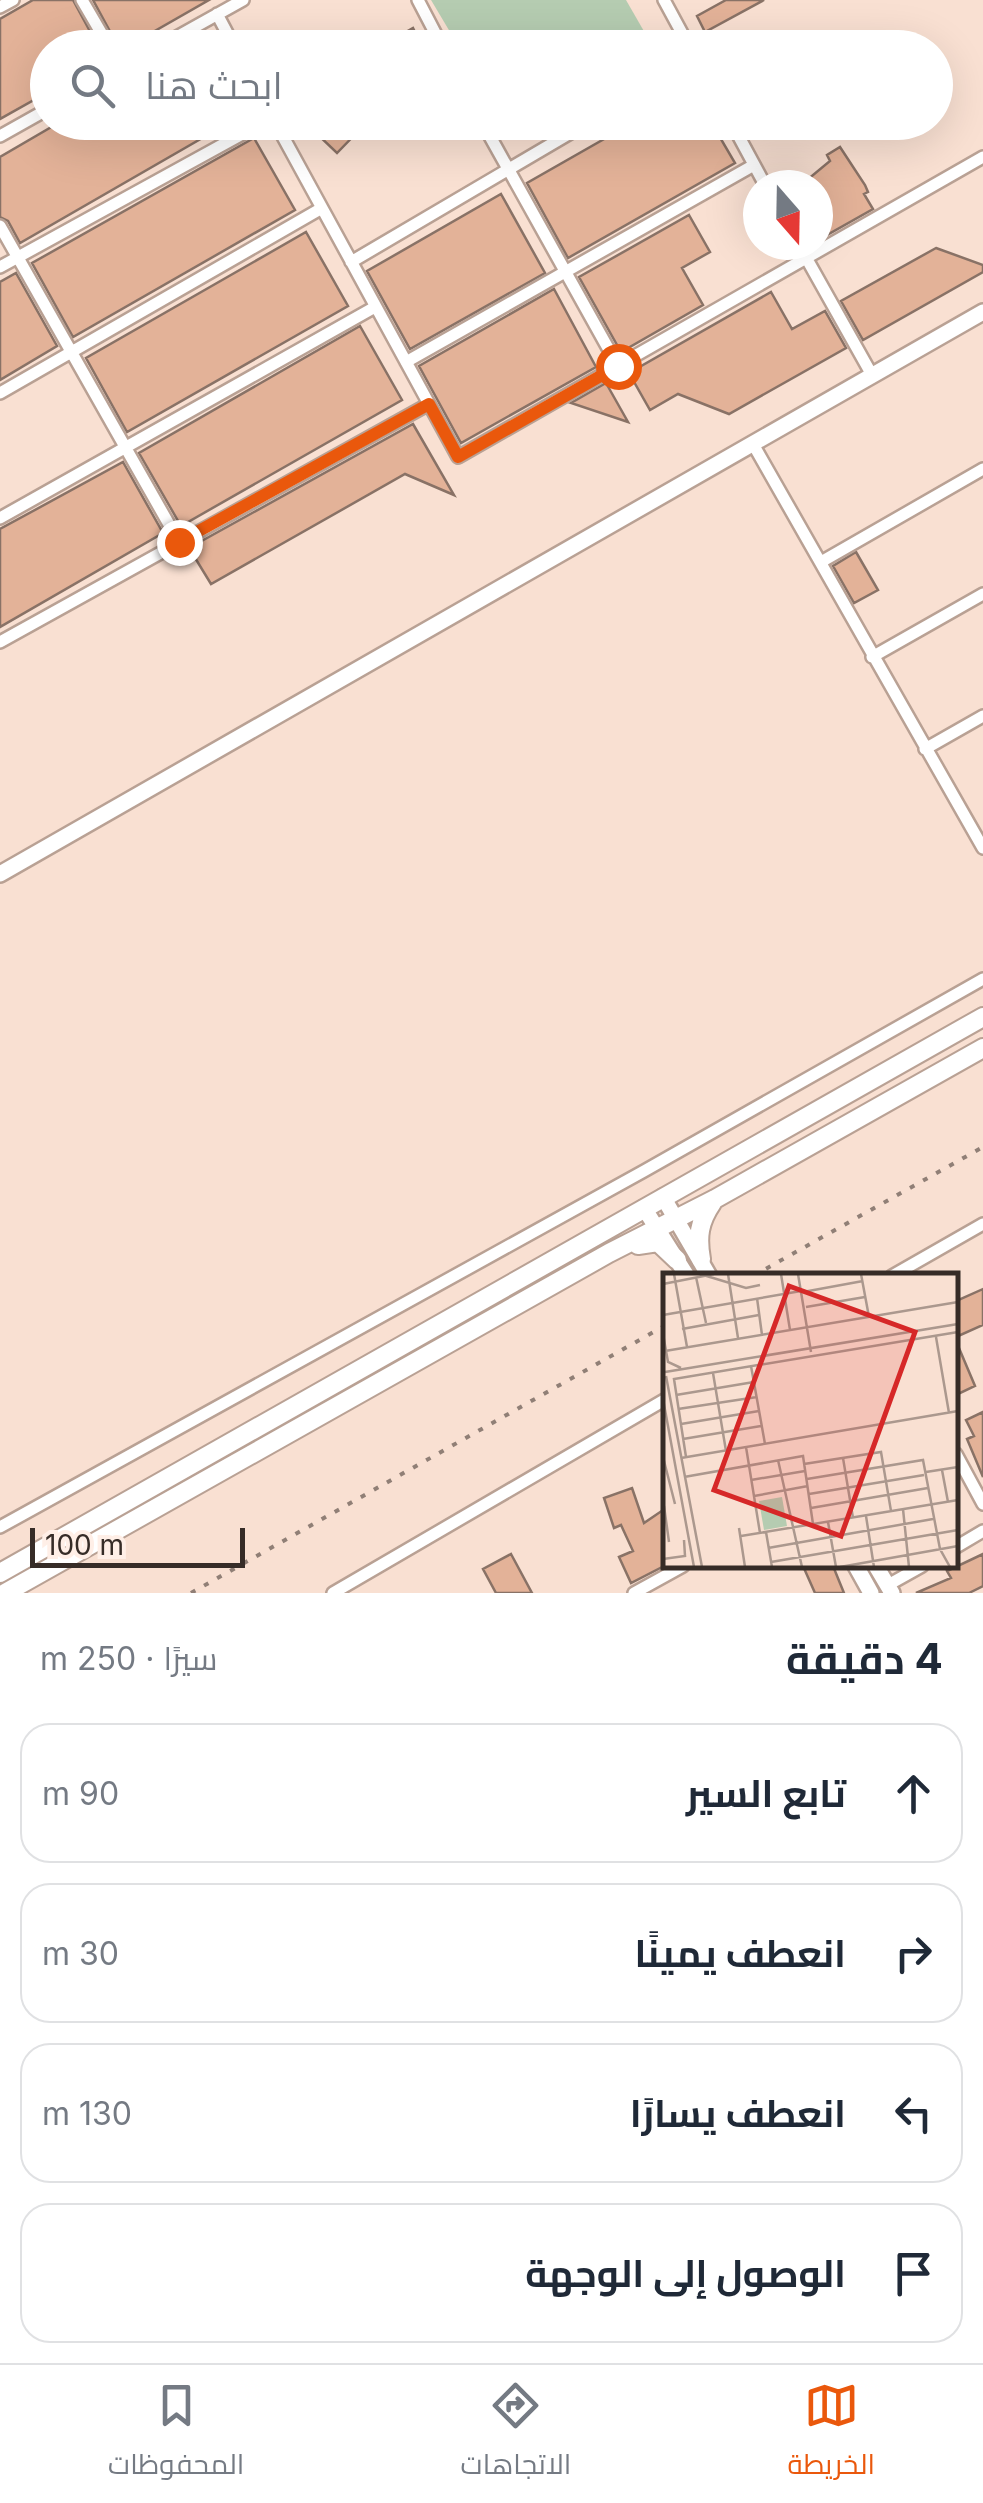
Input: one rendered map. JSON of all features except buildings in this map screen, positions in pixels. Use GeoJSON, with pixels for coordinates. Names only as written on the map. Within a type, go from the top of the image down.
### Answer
{"type":"FeatureCollection","features":[{"type":"Feature","properties":{"kind":"main road"},"geometry":{"type":"LineString","coordinates":[[0,1573],[983,1017]]}},
{"type":"Feature","properties":{"kind":"main road"},"geometry":{"type":"LineString","coordinates":[[5,1593],[983,1048]]}},
{"type":"Feature","properties":{"kind":"main road"},"geometry":{"type":"LineString","coordinates":[[705,1267],[698,1238],[703,1217],[716,1199]]}},
{"type":"Feature","properties":{"kind":"main road"},"geometry":{"type":"LineString","coordinates":[[609,1253],[658,1242],[682,1268]]}},
{"type":"Feature","properties":{"kind":"street"},"geometry":{"type":"LineString","coordinates":[[0,7],[12,0]]}},
{"type":"Feature","properties":{"kind":"street"},"geometry":{"type":"LineString","coordinates":[[82,0],[100,30]]}},
{"type":"Feature","properties":{"kind":"street"},"geometry":{"type":"LineString","coordinates":[[189,30],[243,0]]}},
{"type":"Feature","properties":{"kind":"street"},"geometry":{"type":"LineString","coordinates":[[418,0],[434,30]]}},
{"type":"Feature","properties":{"kind":"street"},"geometry":{"type":"LineString","coordinates":[[664,0],[680,30]]}},
{"type":"Feature","properties":{"kind":"street"},"geometry":{"type":"LineString","coordinates":[[217,14],[225,30]]}},
{"type":"Feature","properties":{"kind":"street"},"geometry":{"type":"LineString","coordinates":[[0,136],[30,119]]}},
{"type":"Feature","properties":{"kind":"street"},"geometry":{"type":"LineString","coordinates":[[0,268],[231,140]]}},
{"type":"Feature","properties":{"kind":"street"},"geometry":{"type":"LineString","coordinates":[[285,140],[458,457],[804,260]]}},
{"type":"Feature","properties":{"kind":"street"},"geometry":{"type":"LineString","coordinates":[[491,140],[618,366]]}},
{"type":"Feature","properties":{"kind":"street"},"geometry":{"type":"LineString","coordinates":[[350,262],[558,140]]}},
{"type":"Feature","properties":{"kind":"street"},"geometry":{"type":"LineString","coordinates":[[741,140],[757,170]]}},
{"type":"Feature","properties":{"kind":"street"},"geometry":{"type":"LineString","coordinates":[[833,244],[983,158]]}},
{"type":"Feature","properties":{"kind":"street"},"geometry":{"type":"LineString","coordinates":[[406,362],[754,164]]}},
{"type":"Feature","properties":{"kind":"street"},"geometry":{"type":"LineString","coordinates":[[0,393],[322,208]]}},
{"type":"Feature","properties":{"kind":"street"},"geometry":{"type":"LineString","coordinates":[[0,226],[179,542]]}},
{"type":"Feature","properties":{"kind":"street"},"geometry":{"type":"LineString","coordinates":[[807,260],[872,375]]}},
{"type":"Feature","properties":{"kind":"street"},"geometry":{"type":"LineString","coordinates":[[0,518],[375,306]]}},
{"type":"Feature","properties":{"kind":"street"},"geometry":{"type":"LineString","coordinates":[[0,874],[983,312]]}},
{"type":"Feature","properties":{"kind":"street"},"geometry":{"type":"LineString","coordinates":[[0,642],[429,404]]}},
{"type":"Feature","properties":{"kind":"street"},"geometry":{"type":"LineString","coordinates":[[753,444],[982,845]]}},
{"type":"Feature","properties":{"kind":"street"},"geometry":{"type":"LineString","coordinates":[[821,562],[983,469]]}},
{"type":"Feature","properties":{"kind":"street"},"geometry":{"type":"LineString","coordinates":[[872,657],[983,594]]}},
{"type":"Feature","properties":{"kind":"street"},"geometry":{"type":"LineString","coordinates":[[925,749],[983,716]]}},
{"type":"Feature","properties":{"kind":"street"},"geometry":{"type":"LineString","coordinates":[[0,1528],[983,978]]}},
{"type":"Feature","properties":{"kind":"street"},"geometry":{"type":"LineString","coordinates":[[663,1197],[705,1267]]}},
{"type":"Feature","properties":{"kind":"street"},"geometry":{"type":"LineString","coordinates":[[644,1208],[682,1268]]}},
{"type":"Feature","properties":{"kind":"street"},"geometry":{"type":"LineString","coordinates":[[897,1273],[983,1224]]}},
{"type":"Feature","properties":{"kind":"street"},"geometry":{"type":"LineString","coordinates":[[332,1593],[663,1401]]}},
{"type":"Feature","properties":{"kind":"street"},"geometry":{"type":"LineString","coordinates":[[958,1458],[983,1504]]}},
{"type":"Feature","properties":{"kind":"street"},"geometry":{"type":"LineString","coordinates":[[958,1545],[983,1531]]}},
{"type":"Feature","properties":{"kind":"street"},"geometry":{"type":"LineString","coordinates":[[634,1593],[679,1568]]}},
{"type":"Feature","properties":{"kind":"street"},"geometry":{"type":"LineString","coordinates":[[890,1589],[919,1568]]}},
{"type":"Feature","properties":{"kind":"street"},"geometry":{"type":"LineString","coordinates":[[355,1580],[362,1593]]}},
{"type":"Feature","properties":{"kind":"green space"},"geometry":{"type":"Polygon","coordinates":[[[431,0],[626,0],[643,30],[449,30],[431,0]]]}},
{"type":"Feature","properties":{"kind":"railway"},"geometry":{"type":"LineString","coordinates":[[758,1273],[983,1147]]}},
{"type":"Feature","properties":{"kind":"railway"},"geometry":{"type":"LineString","coordinates":[[191,1593],[663,1327]]}},
{"type":"Feature","properties":{"kind":"route"},"geometry":{"type":"LineString","coordinates":[[179,542],[429,404],[458,457],[618,366]]}}]}
